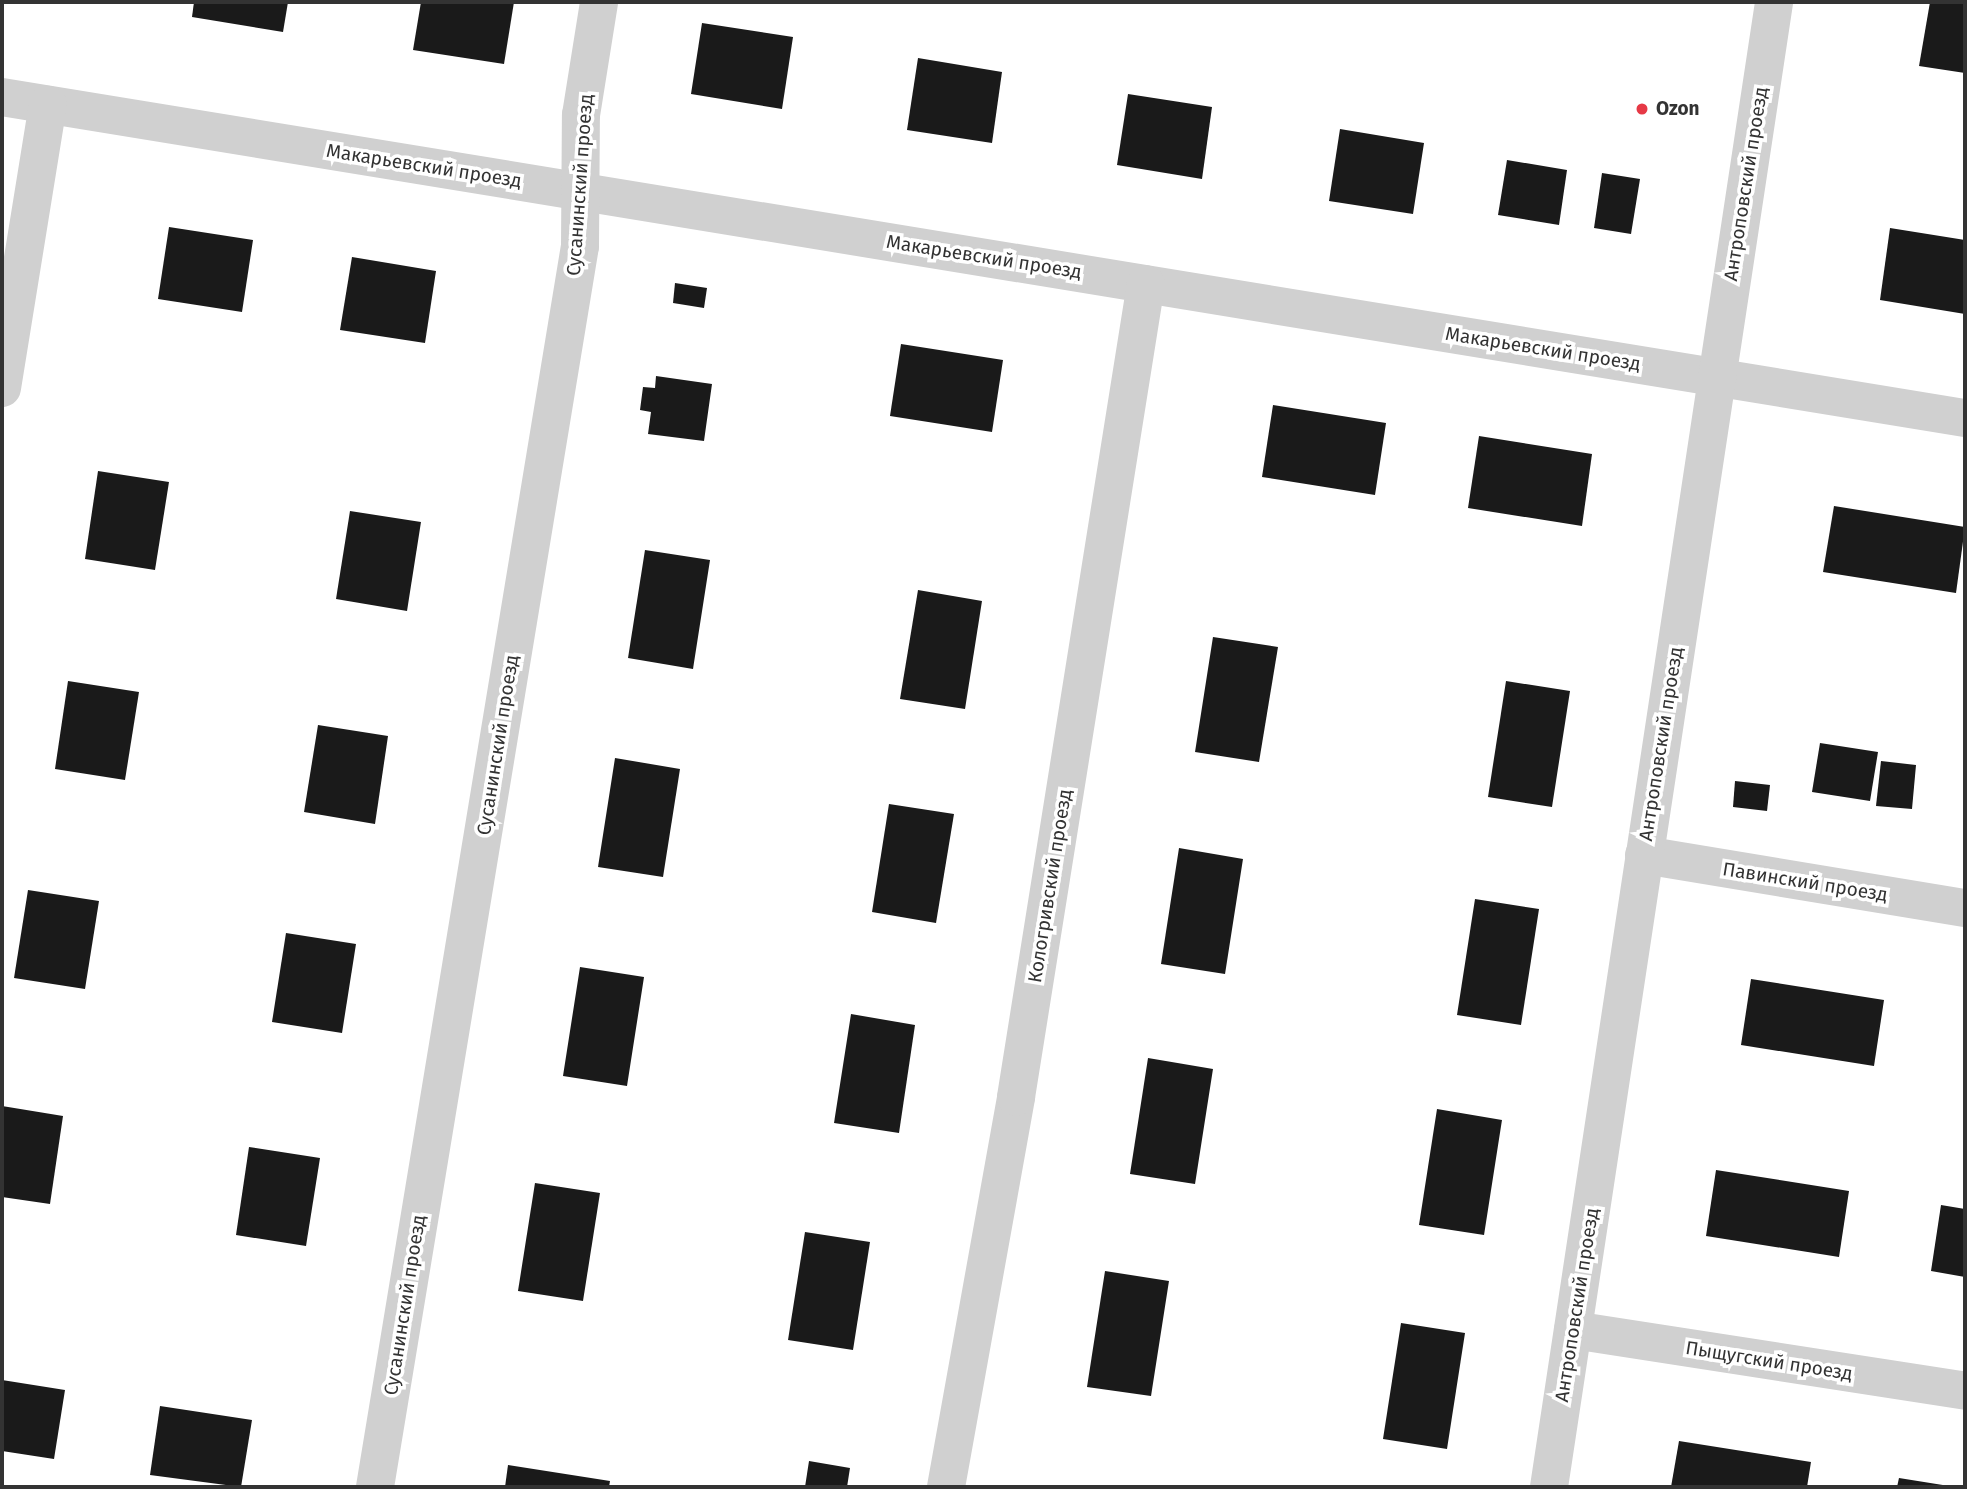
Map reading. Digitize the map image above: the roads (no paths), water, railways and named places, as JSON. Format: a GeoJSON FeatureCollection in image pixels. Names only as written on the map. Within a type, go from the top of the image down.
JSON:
{"type":"FeatureCollection","features":[{"type":"Feature","properties":{"kind":"street","name":"Сусанинский проезд"},"geometry":{"type":"LineString","coordinates":[[375,1487],[580,246],[578,191],[581,115],[599,2]]}},
{"type":"Feature","properties":{"kind":"street","name":"Антроповский проезд"},"geometry":{"type":"LineString","coordinates":[[1549,1487],[1774,2]]}},
{"type":"Feature","properties":{"kind":"street","name":"Макарьевский проезд"},"geometry":{"type":"LineString","coordinates":[[2,97],[1965,418]]}},
{"type":"Feature","properties":{"kind":"street"},"geometry":{"type":"LineString","coordinates":[[2,388],[48,105]]}},
{"type":"Feature","properties":{"kind":"street","name":"Кологривский проезд"},"geometry":{"type":"LineString","coordinates":[[946,1487],[1016,1097],[1146,284]]}},
{"type":"Feature","properties":{"kind":"street","name":"Павинский проезд"},"geometry":{"type":"LineString","coordinates":[[1644,855],[1965,908]]}},
{"type":"Feature","properties":{"kind":"street","name":"Пыщугский проезд"},"geometry":{"type":"LineString","coordinates":[[1573,1330],[1965,1391]]}},
{"type":"Feature","properties":{"kind":"place","name":"Ozon"},"geometry":{"type":"Point","coordinates":[1642,109]}}]}
